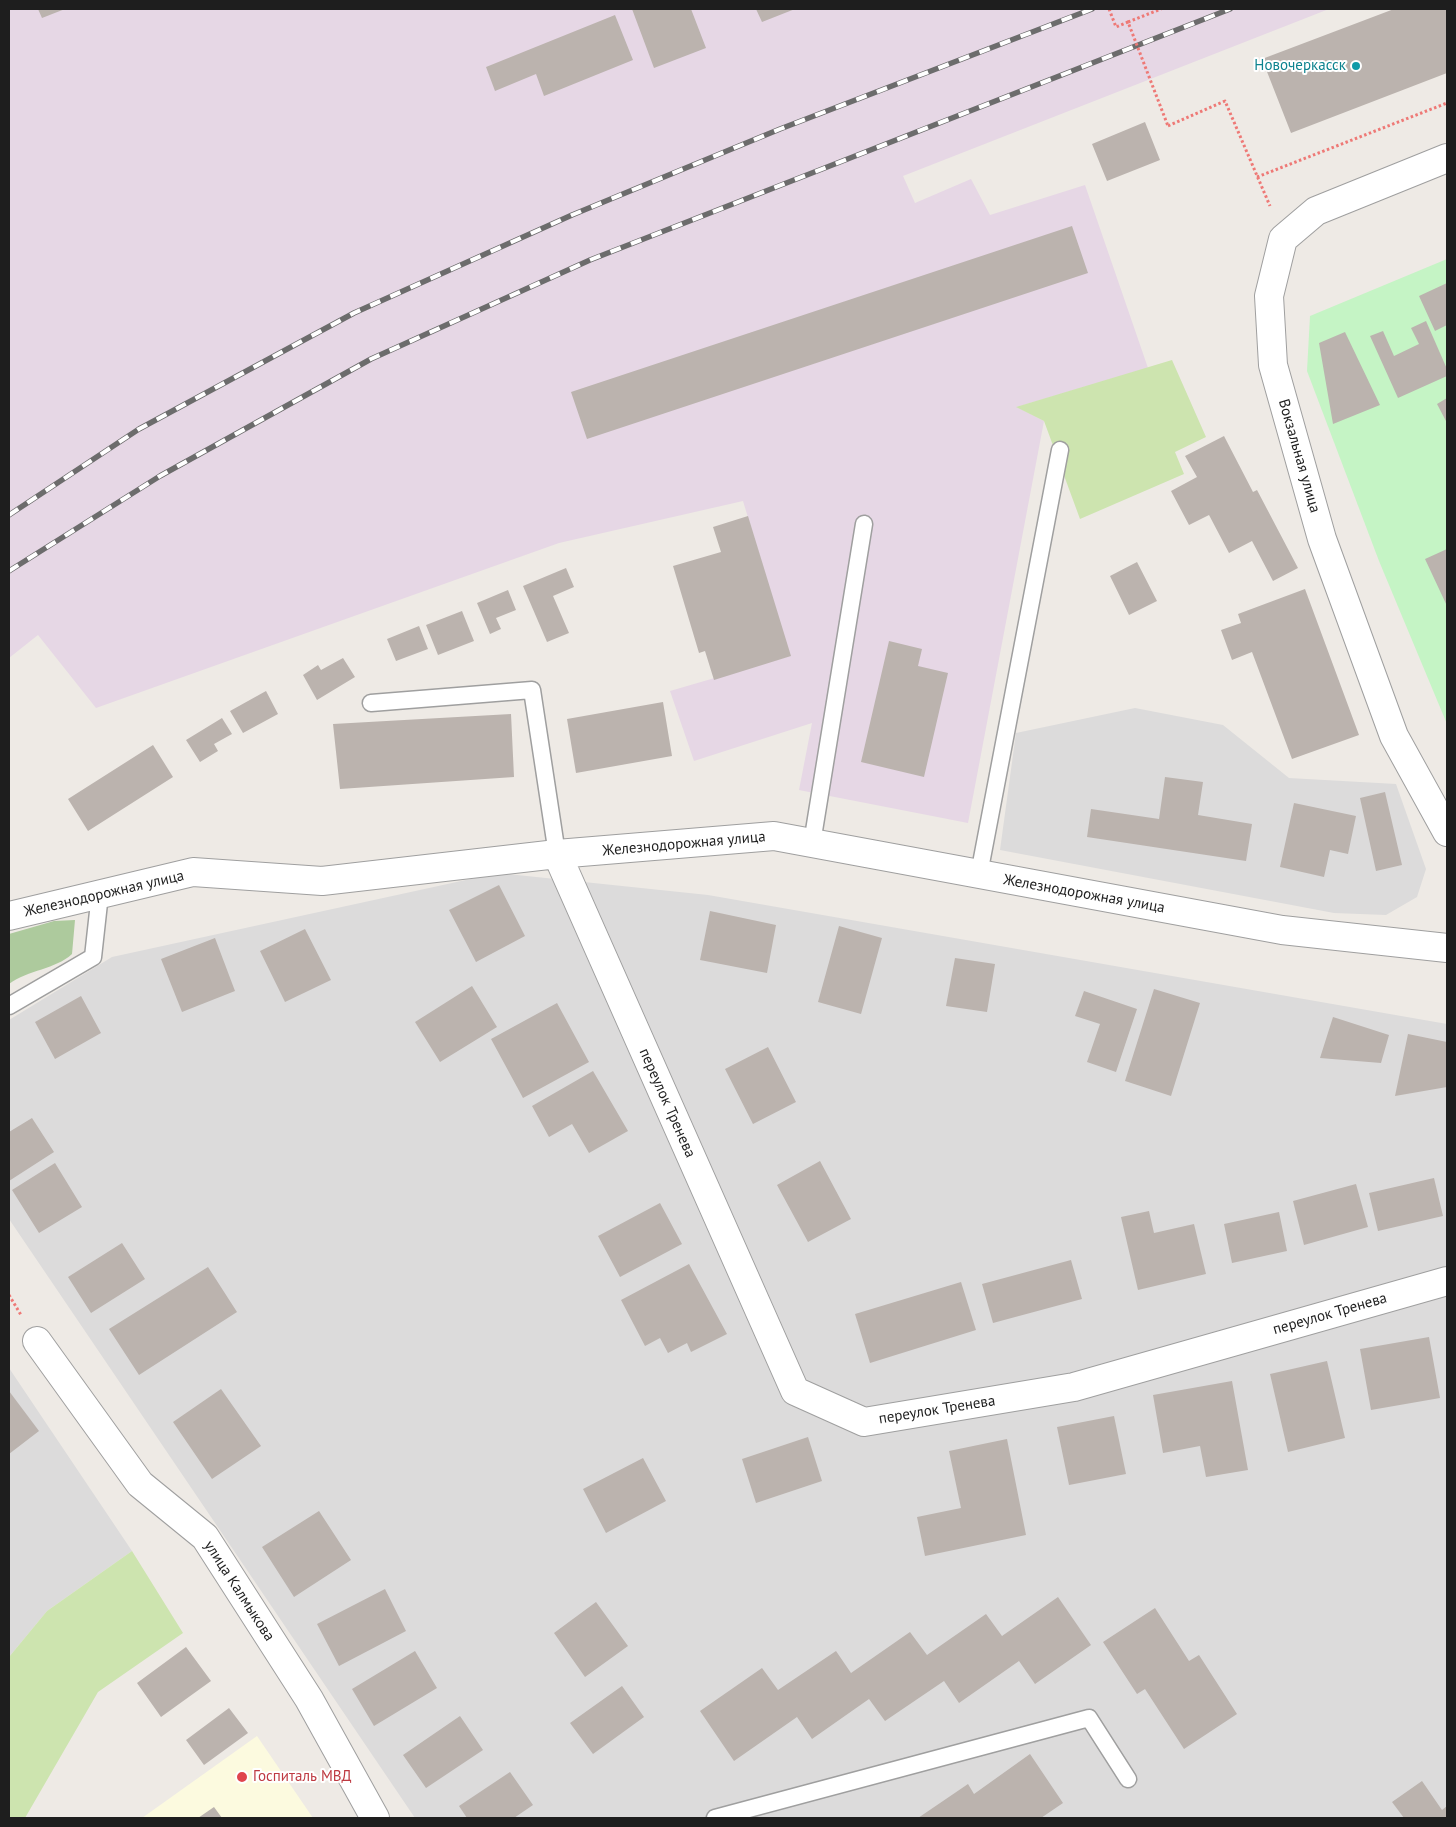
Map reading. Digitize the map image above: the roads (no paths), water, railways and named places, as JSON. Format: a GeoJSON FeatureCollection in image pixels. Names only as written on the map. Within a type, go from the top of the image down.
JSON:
{"type":"FeatureCollection","features":[{"type":"Feature","properties":{"kind":"street","name":"Вокзальная улица"},"geometry":{"type":"LineString","coordinates":[[1447,158],[1316,211],[1285,238],[1269,296],[1273,365],[1322,539],[1394,736],[1447,832]]}},
{"type":"Feature","properties":{"kind":"street","name":"Железнодорожная улица"},"geometry":{"type":"LineString","coordinates":[[9,916],[193,872],[322,881],[557,854],[774,836],[1282,930],[1447,948]]}},
{"type":"Feature","properties":{"kind":"street","name":"переулок Тренева"},"geometry":{"type":"LineString","coordinates":[[557,854],[795,1392],[864,1422],[1074,1387],[1447,1280]]}},
{"type":"Feature","properties":{"kind":"street","name":"улица Калмыкова"},"geometry":{"type":"LineString","coordinates":[[37,1340],[140,1484],[205,1537],[310,1699],[375,1818]]}},
{"type":"Feature","properties":{"kind":"lane"},"geometry":{"type":"LineString","coordinates":[[979,874],[1060,450]]}},
{"type":"Feature","properties":{"kind":"lane"},"geometry":{"type":"LineString","coordinates":[[812,843],[864,524]]}},
{"type":"Feature","properties":{"kind":"lane"},"geometry":{"type":"LineString","coordinates":[[371,703],[532,690],[557,854]]}},
{"type":"Feature","properties":{"kind":"lane"},"geometry":{"type":"LineString","coordinates":[[9,1006],[93,957],[100,894]]}},
{"type":"Feature","properties":{"kind":"lane"},"geometry":{"type":"LineString","coordinates":[[715,1818],[1089,1718],[1128,1779]]}},
{"type":"Feature","properties":{"kind":"railway"},"geometry":{"type":"LineString","coordinates":[[9,515],[139,429],[354,313],[572,215],[780,129],[1092,9]]}},
{"type":"Feature","properties":{"kind":"railway"},"geometry":{"type":"LineString","coordinates":[[9,571],[160,476],[371,359],[590,260],[1230,9]]}},
{"type":"Feature","properties":{"kind":"place","name":"Новочеркасск"},"geometry":{"type":"Point","coordinates":[1356,66]}},
{"type":"Feature","properties":{"kind":"place","name":"Госпиталь МВД"},"geometry":{"type":"Point","coordinates":[242,1777]}}]}
